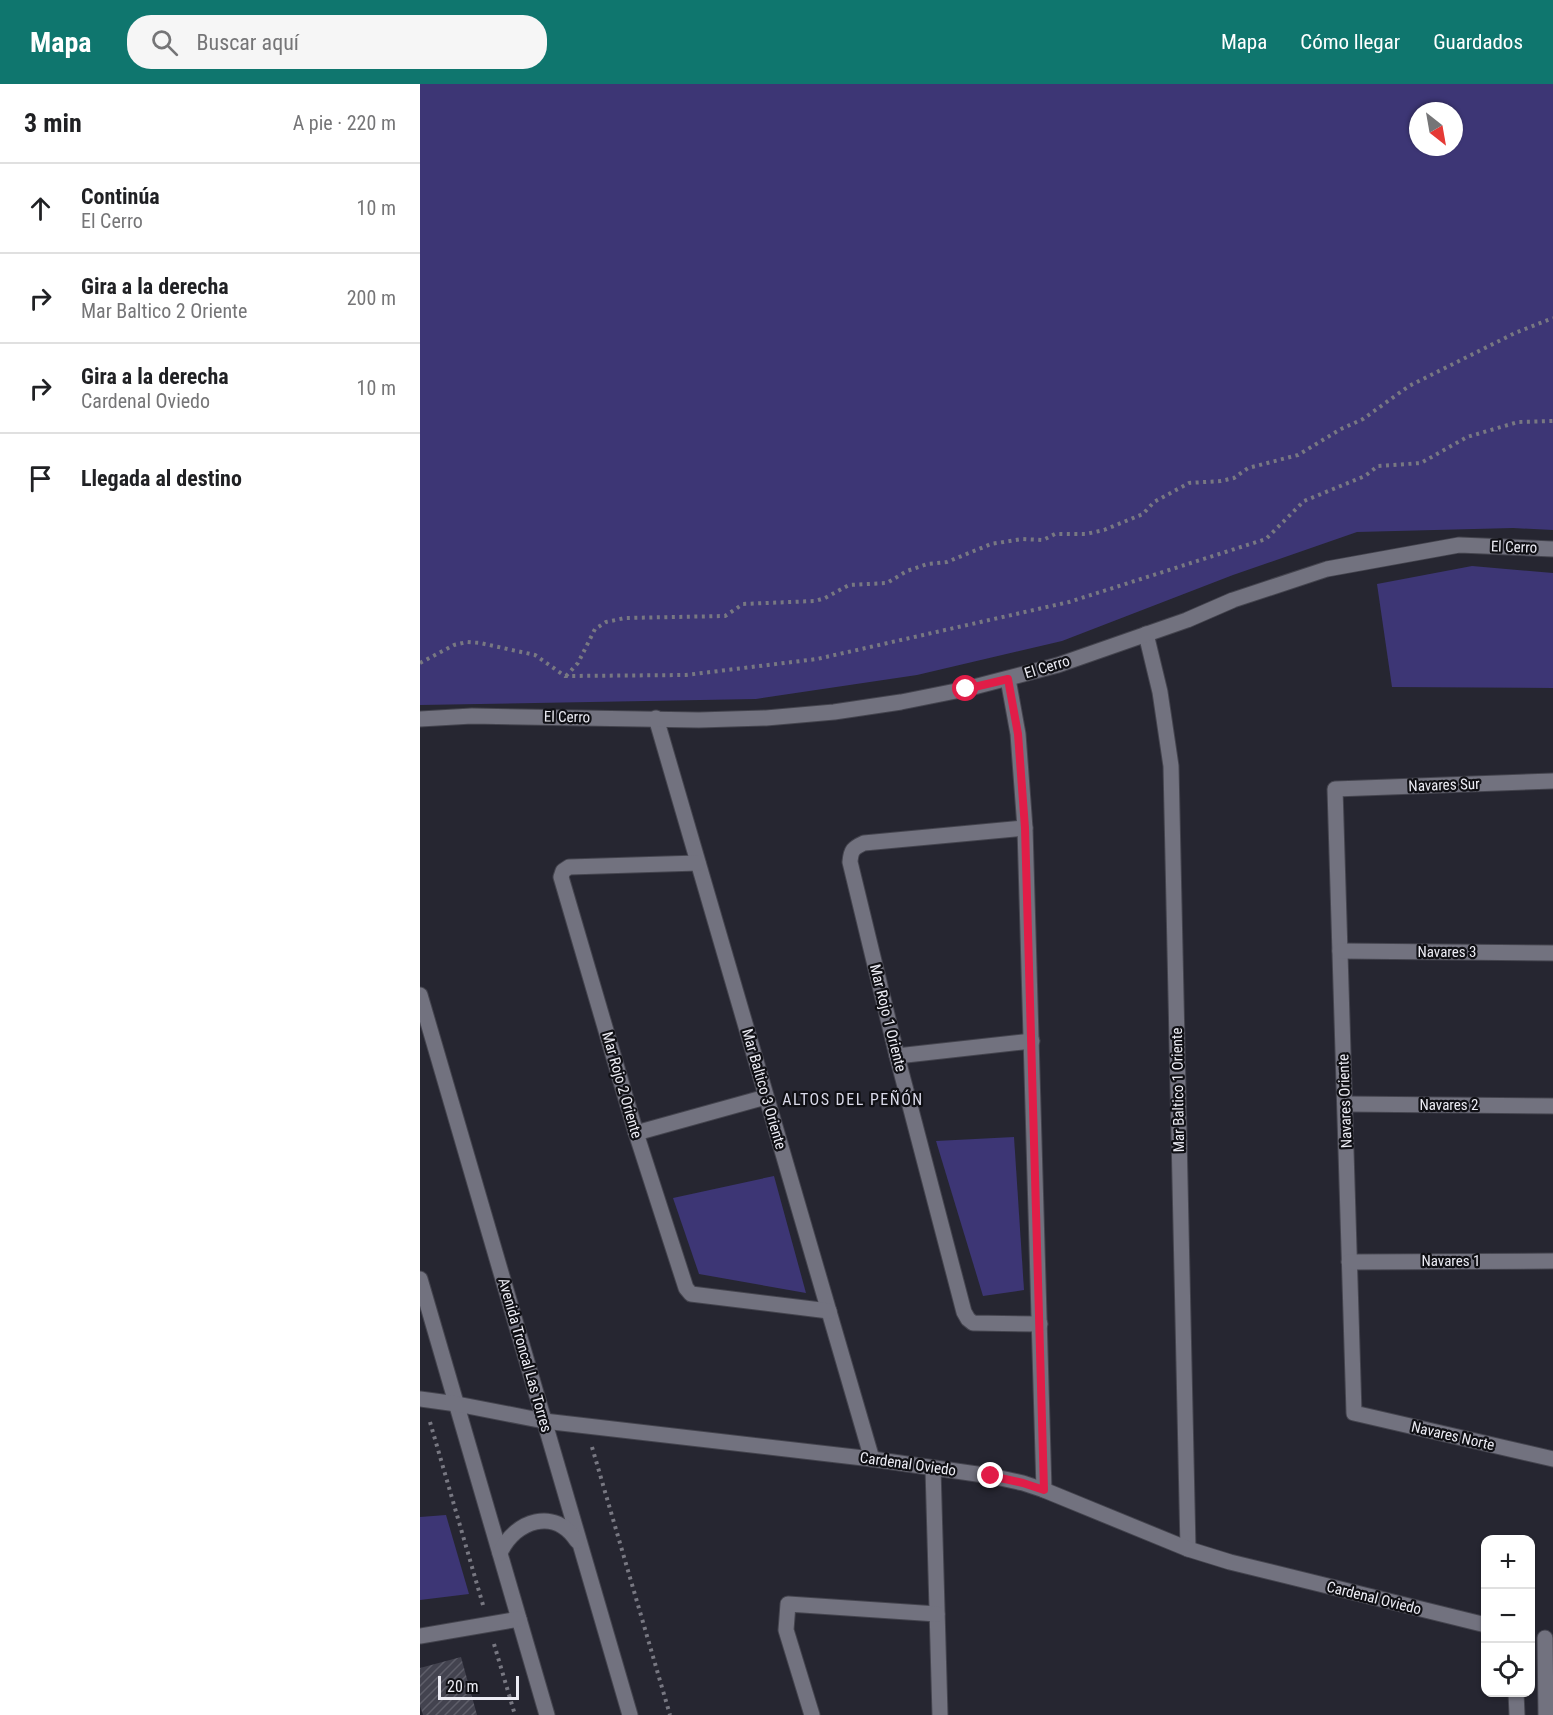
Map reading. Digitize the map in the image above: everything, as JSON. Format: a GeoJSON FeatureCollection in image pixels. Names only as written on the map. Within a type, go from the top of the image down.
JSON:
{"type":"FeatureCollection","features":[{"type":"Feature","properties":{"kind":"street","name":"El Cerro"},"geometry":{"type":"LineString","coordinates":[[420,719],[472,716],[699,720],[834,712],[912,700],[1008,679],[1058,665],[1233,600],[1327,569],[1459,544],[1553,549]]}},
{"type":"Feature","properties":{"kind":"street","name":"Mar Baltico 1 Oriente"},"geometry":{"type":"LineString","coordinates":[[1146,634],[1160,692],[1171,766],[1188,1549]]}},
{"type":"Feature","properties":{"kind":"street"},"geometry":{"type":"LineString","coordinates":[[1008,679],[1017,723],[1025,828],[1044,1490]]}},
{"type":"Feature","properties":{"kind":"street","name":"Mar Baltico 3 Oriente"},"geometry":{"type":"LineString","coordinates":[[656,718],[872,1459]]}},
{"type":"Feature","properties":{"kind":"street","name":"Navares Sur"},"geometry":{"type":"LineString","coordinates":[[1335,789],[1553,781]]}},
{"type":"Feature","properties":{"kind":"street","name":"Navares Oriente"},"geometry":{"type":"LineString","coordinates":[[1335,789],[1354,1413]]}},
{"type":"Feature","properties":{"kind":"street","name":"Mar Rojo 1 Oriente"},"geometry":{"type":"LineString","coordinates":[[1025,828],[864,843],[850,851],[850,862],[897,1056],[964,1312],[973,1323],[1040,1324]]}},
{"type":"Feature","properties":{"kind":"street","name":"Mar Rojo 2 Oriente"},"geometry":{"type":"LineString","coordinates":[[698,863],[569,867],[563,871],[561,877],[636,1133],[686,1288],[692,1293],[829,1311]]}},
{"type":"Feature","properties":{"kind":"street","name":"Navares 3"},"geometry":{"type":"LineString","coordinates":[[1340,951],[1553,953]]}},
{"type":"Feature","properties":{"kind":"street","name":"Avenida Troncal Las Torres"},"geometry":{"type":"LineString","coordinates":[[420,995],[630,1715]]}},
{"type":"Feature","properties":{"kind":"street"},"geometry":{"type":"LineString","coordinates":[[897,1056],[1032,1041]]}},
{"type":"Feature","properties":{"kind":"street"},"geometry":{"type":"LineString","coordinates":[[636,1133],[766,1096]]}},
{"type":"Feature","properties":{"kind":"street","name":"Navares 2"},"geometry":{"type":"LineString","coordinates":[[1345,1104],[1553,1106]]}},
{"type":"Feature","properties":{"kind":"street","name":"Navares 1"},"geometry":{"type":"LineString","coordinates":[[1349,1262],[1553,1261]]}},
{"type":"Feature","properties":{"kind":"street"},"geometry":{"type":"LineString","coordinates":[[420,1279],[547,1715]]}},
{"type":"Feature","properties":{"kind":"street","name":"Cardenal Oviedo"},"geometry":{"type":"LineString","coordinates":[[422,1400],[457,1404],[544,1421],[872,1459],[991,1476],[1044,1490],[1188,1549],[1262,1571],[1481,1624]]}},
{"type":"Feature","properties":{"kind":"street","name":"Navares Norte"},"geometry":{"type":"LineString","coordinates":[[1354,1413],[1553,1459]]}},
{"type":"Feature","properties":{"kind":"street"},"geometry":{"type":"LineString","coordinates":[[933,1468],[940,1715]]}},
{"type":"Feature","properties":{"kind":"street"},"geometry":{"type":"LineString","coordinates":[[500,1553],[512,1533],[534,1522],[557,1524],[574,1537],[580,1546]]}},
{"type":"Feature","properties":{"kind":"street"},"geometry":{"type":"LineString","coordinates":[[812,1715],[786,1630],[788,1604],[937,1614]]}},
{"type":"Feature","properties":{"kind":"street"},"geometry":{"type":"LineString","coordinates":[[420,1636],[519,1619]]}},
{"type":"Feature","properties":{"kind":"street"},"geometry":{"type":"LineString","coordinates":[[1543,1638],[1546,1715]]}},
{"type":"Feature","properties":{"kind":"street"},"geometry":{"type":"LineString","coordinates":[[1516,1697],[1517,1715]]}},
{"type":"Feature","properties":{"kind":"path"},"geometry":{"type":"LineString","coordinates":[[565,676],[578,663],[595,629],[606,622],[625,618],[725,616],[743,604],[815,601],[849,585],[887,583],[908,571],[927,564],[947,562],[991,544],[1022,539],[1043,540],[1055,534],[1086,534],[1104,530],[1143,514],[1154,502],[1189,483],[1227,480],[1248,468],[1298,455],[1341,429],[1363,419],[1417,382],[1515,333],[1553,318]]}},
{"type":"Feature","properties":{"kind":"path"},"geometry":{"type":"LineString","coordinates":[[420,663],[454,645],[467,642],[535,655],[565,676],[686,675],[816,659],[1069,602],[1266,539],[1304,501],[1365,477],[1378,466],[1421,463],[1467,437],[1518,422],[1553,421]]}},
{"type":"Feature","properties":{"kind":"path"},"geometry":{"type":"LineString","coordinates":[[422,1400],[515,1715]]}},
{"type":"Feature","properties":{"kind":"path"},"geometry":{"type":"LineString","coordinates":[[586,1426],[670,1715]]}},
{"type":"Feature","properties":{"kind":"shaded area"},"geometry":{"type":"Polygon","coordinates":[[[420,84],[1553,84],[1553,530],[1513,528],[1357,532],[1233,575],[1062,641],[917,675],[756,699],[420,705],[420,84]]]}},
{"type":"Feature","properties":{"kind":"shaded area"},"geometry":{"type":"Polygon","coordinates":[[[1472,566],[1553,573],[1553,688],[1392,687],[1377,584],[1472,566]]]}},
{"type":"Feature","properties":{"kind":"shaded area"},"geometry":{"type":"Polygon","coordinates":[[[1014,1137],[1024,1290],[983,1296],[936,1141],[1014,1137]]]}},
{"type":"Feature","properties":{"kind":"shaded area"},"geometry":{"type":"Polygon","coordinates":[[[774,1176],[806,1293],[699,1274],[673,1198],[774,1176]]]}},
{"type":"Feature","properties":{"kind":"shaded area"},"geometry":{"type":"Polygon","coordinates":[[[446,1515],[469,1594],[420,1600],[420,1517],[446,1515]]]}},
{"type":"Feature","properties":{"kind":"building"},"geometry":{"type":"Polygon","coordinates":[[[461,1657],[477,1715],[423,1715],[420,1706],[420,1668],[461,1657]]]}},
{"type":"Feature","properties":{"kind":"district","name":"ALTOS DEL PEÑÓN"},"geometry":{"type":"Point","coordinates":[853,1099]}},
{"type":"Feature","properties":{"kind":"route"},"geometry":{"type":"LineString","coordinates":[[966,689],[1008,679],[1016,712],[1025,828],[1044,1490],[991,1476]]}}]}
